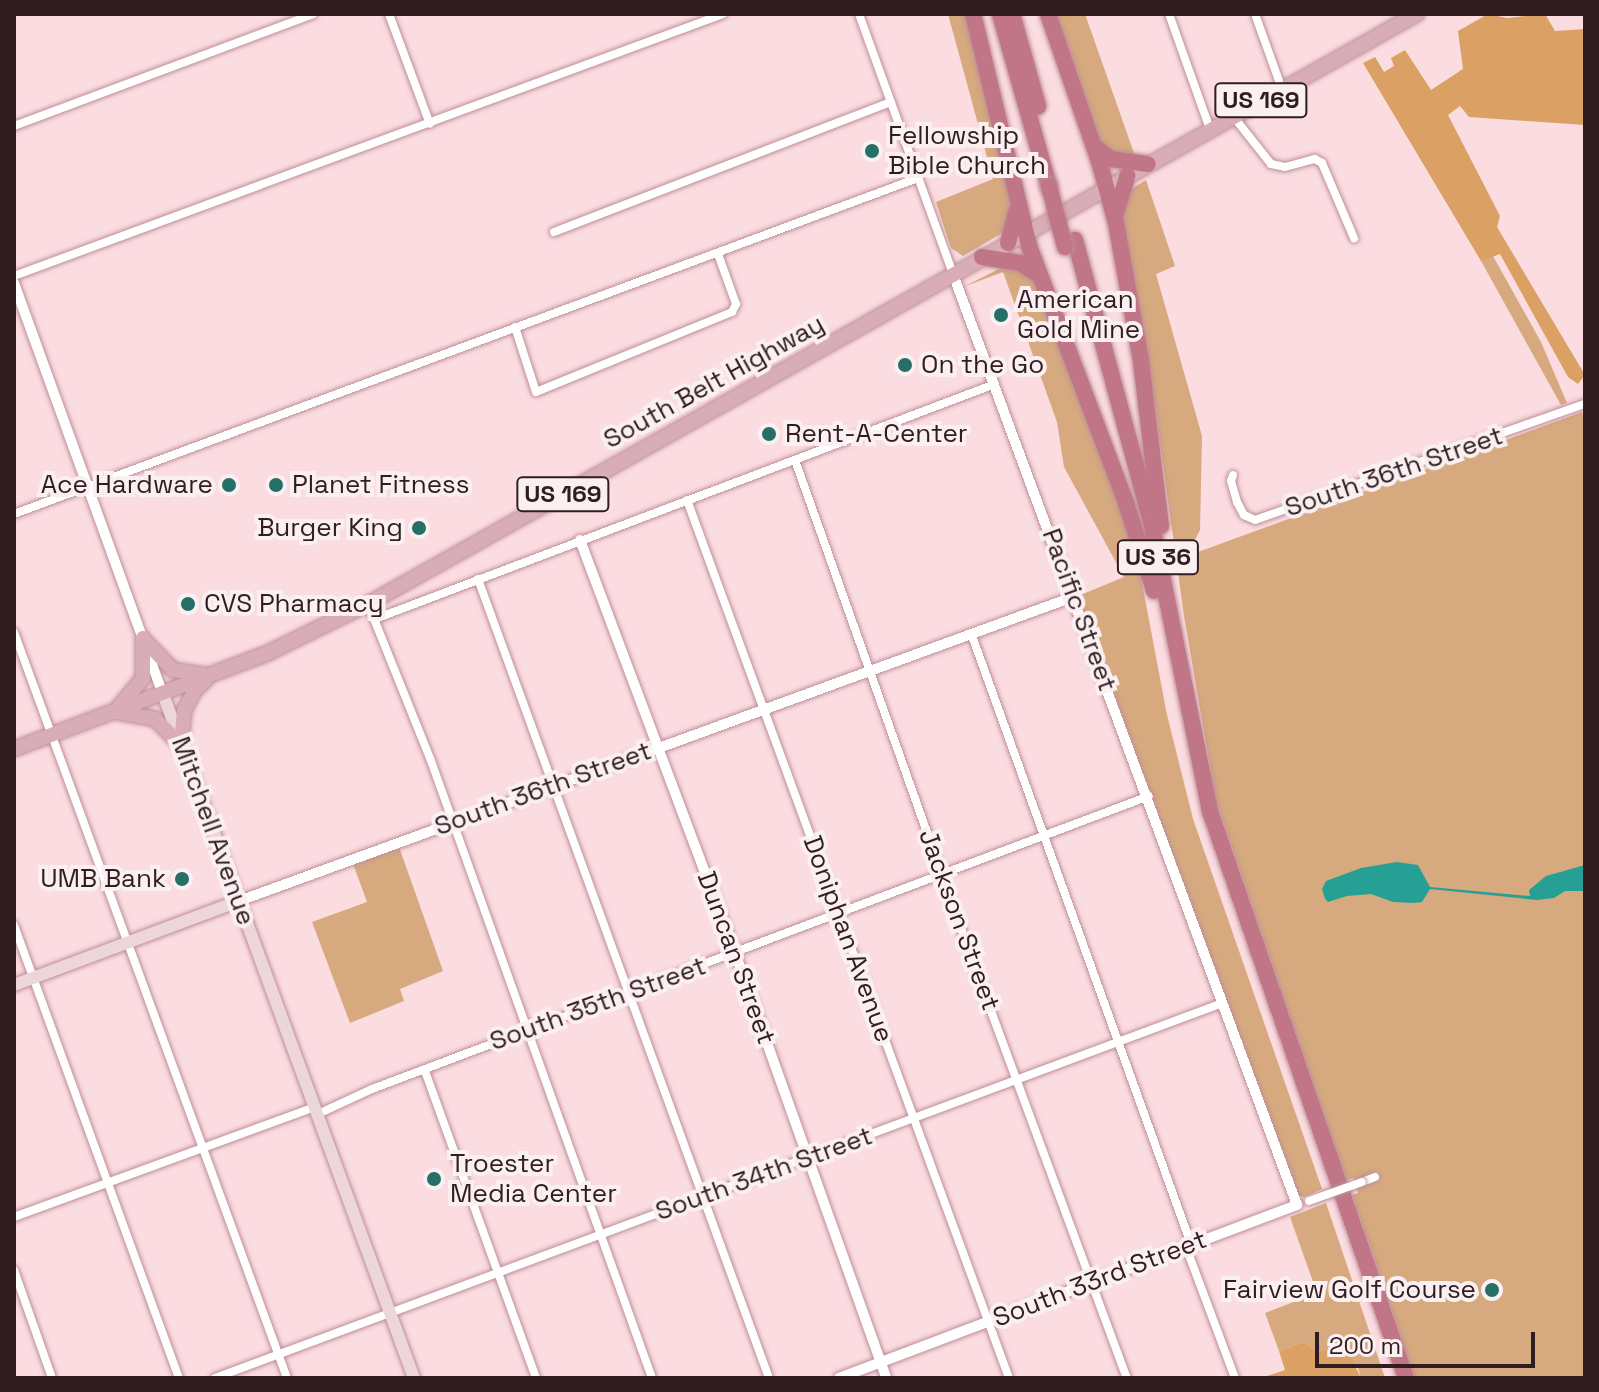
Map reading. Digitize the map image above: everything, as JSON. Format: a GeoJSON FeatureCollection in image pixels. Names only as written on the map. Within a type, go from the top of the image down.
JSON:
{"type":"FeatureCollection","features":[{"type":"Feature","properties":{"kind":"highway"},"geometry":{"type":"LineString","coordinates":[[973,14],[1025,233],[1126,503],[1154,591]]}},
{"type":"Feature","properties":{"kind":"highway","name":"US 36"},"geometry":{"type":"LineString","coordinates":[[1000,14],[1054,184]]}},
{"type":"Feature","properties":{"kind":"highway","name":"US 36"},"geometry":{"type":"LineString","coordinates":[[1012,14],[1128,473],[1184,752],[1206,836],[1395,1378]]}},
{"type":"Feature","properties":{"kind":"highway"},"geometry":{"type":"LineString","coordinates":[[1048,14],[1095,147],[1116,223],[1141,361],[1171,588],[1172,627]]}},
{"type":"Feature","properties":{"kind":"highway"},"geometry":{"type":"LineString","coordinates":[[1095,147],[1111,159],[1148,164]]}},
{"type":"Feature","properties":{"kind":"highway"},"geometry":{"type":"LineString","coordinates":[[1116,223],[1116,207],[1127,176]]}},
{"type":"Feature","properties":{"kind":"highway"},"geometry":{"type":"LineString","coordinates":[[1008,243],[1018,205]]}},
{"type":"Feature","properties":{"kind":"highway","name":"US 36"},"geometry":{"type":"LineString","coordinates":[[1070,244],[1139,470],[1194,745],[1217,833],[1406,1378]]}},
{"type":"Feature","properties":{"kind":"highway"},"geometry":{"type":"LineString","coordinates":[[982,257],[1020,263],[1039,275]]}},
{"type":"Feature","properties":{"kind":"main road","name":"South Belt Highway"},"geometry":{"type":"LineString","coordinates":[[14,749],[268,653],[368,604],[1417,14]]}},
{"type":"Feature","properties":{"kind":"main road"},"geometry":{"type":"LineString","coordinates":[[143,638],[173,670],[213,675]]}},
{"type":"Feature","properties":{"kind":"main road"},"geometry":{"type":"LineString","coordinates":[[113,712],[132,695],[143,678],[143,638]]}},
{"type":"Feature","properties":{"kind":"main road"},"geometry":{"type":"LineString","coordinates":[[181,745],[188,700],[213,675]]}},
{"type":"Feature","properties":{"kind":"main road","name":"Mitchell Avenue"},"geometry":{"type":"LineString","coordinates":[[163,694],[414,1378]]}},
{"type":"Feature","properties":{"kind":"main road"},"geometry":{"type":"LineString","coordinates":[[113,712],[155,719],[181,745]]}},
{"type":"Feature","properties":{"kind":"main road","name":"South 36th Street"},"geometry":{"type":"LineString","coordinates":[[14,985],[239,901]]}},
{"type":"Feature","properties":{"kind":"street"},"geometry":{"type":"LineString","coordinates":[[14,126],[313,14]]}},
{"type":"Feature","properties":{"kind":"street"},"geometry":{"type":"LineString","coordinates":[[389,14],[430,124]]}},
{"type":"Feature","properties":{"kind":"street"},"geometry":{"type":"LineString","coordinates":[[14,276],[723,14]]}},
{"type":"Feature","properties":{"kind":"street","name":"Pacific Street"},"geometry":{"type":"LineString","coordinates":[[859,14],[1297,1205]]}},
{"type":"Feature","properties":{"kind":"street"},"geometry":{"type":"LineString","coordinates":[[1169,14],[1210,129]]}},
{"type":"Feature","properties":{"kind":"street"},"geometry":{"type":"LineString","coordinates":[[1255,14],[1282,89]]}},
{"type":"Feature","properties":{"kind":"street"},"geometry":{"type":"LineString","coordinates":[[554,232],[891,102]]}},
{"type":"Feature","properties":{"kind":"street"},"geometry":{"type":"LineString","coordinates":[[1233,116],[1271,164],[1285,167],[1315,159],[1322,163],[1354,238]]}},
{"type":"Feature","properties":{"kind":"street"},"geometry":{"type":"LineString","coordinates":[[14,514],[918,178]]}},
{"type":"Feature","properties":{"kind":"street"},"geometry":{"type":"LineString","coordinates":[[515,327],[536,392],[732,312],[736,308],[718,254]]}},
{"type":"Feature","properties":{"kind":"street","name":"Mitchell Avenue"},"geometry":{"type":"LineString","coordinates":[[14,283],[163,694]]}},
{"type":"Feature","properties":{"kind":"street"},"geometry":{"type":"LineString","coordinates":[[375,619],[995,384]]}},
{"type":"Feature","properties":{"kind":"street","name":"South 36th Street"},"geometry":{"type":"LineString","coordinates":[[1233,475],[1231,481],[1237,502],[1244,515],[1255,520],[1585,404]]}},
{"type":"Feature","properties":{"kind":"street","name":"Jackson Street"},"geometry":{"type":"LineString","coordinates":[[795,460],[1016,1080],[1127,1378]]}},
{"type":"Feature","properties":{"kind":"street","name":"Doniphan Avenue"},"geometry":{"type":"LineString","coordinates":[[687,500],[1009,1378]]}},
{"type":"Feature","properties":{"kind":"street","name":"Duncan Street"},"geometry":{"type":"LineString","coordinates":[[580,540],[735,953],[886,1378]]}},
{"type":"Feature","properties":{"kind":"street"},"geometry":{"type":"LineString","coordinates":[[478,579],[769,1378]]}},
{"type":"Feature","properties":{"kind":"street","name":"South 36th Street"},"geometry":{"type":"LineString","coordinates":[[239,901],[452,820],[555,786],[1073,597]]}},
{"type":"Feature","properties":{"kind":"street"},"geometry":{"type":"LineString","coordinates":[[368,604],[452,820],[652,1378]]}},
{"type":"Feature","properties":{"kind":"street"},"geometry":{"type":"LineString","coordinates":[[14,632],[287,1378]]}},
{"type":"Feature","properties":{"kind":"street"},"geometry":{"type":"LineString","coordinates":[[971,633],[1235,1378]]}},
{"type":"Feature","properties":{"kind":"street","name":"South 35th Street"},"geometry":{"type":"LineString","coordinates":[[14,1217],[425,1071],[1149,796]]}},
{"type":"Feature","properties":{"kind":"street"},"geometry":{"type":"LineString","coordinates":[[14,925],[179,1378]]}},
{"type":"Feature","properties":{"kind":"street","name":"South 34th Street"},"geometry":{"type":"LineString","coordinates":[[215,1378],[1223,1003]]}},
{"type":"Feature","properties":{"kind":"street"},"geometry":{"type":"LineString","coordinates":[[425,1071],[536,1378]]}},
{"type":"Feature","properties":{"kind":"street","name":"South 33rd Street"},"geometry":{"type":"LineString","coordinates":[[839,1378],[1375,1177]]}},
{"type":"Feature","properties":{"kind":"street"},"geometry":{"type":"LineString","coordinates":[[14,1270],[52,1378]]}},
{"type":"Feature","properties":{"kind":"shaded area"},"geometry":{"type":"Polygon","coordinates":[[[948,14],[967,14],[1013,208],[1009,229],[963,256],[951,248],[936,202],[993,179],[948,14]]]}},
{"type":"Feature","properties":{"kind":"shaded area"},"geometry":{"type":"Polygon","coordinates":[[[1056,14],[1085,14],[1135,156],[1117,156],[1102,144],[1056,14]]]}},
{"type":"Feature","properties":{"kind":"shaded area"},"geometry":{"type":"Polygon","coordinates":[[[1488,14],[1507,18],[1545,14],[1555,31],[1585,29],[1585,125],[1469,117],[1460,106],[1448,115],[1500,216],[1497,227],[1585,375],[1578,384],[1568,377],[1500,254],[1481,261],[1363,63],[1375,57],[1384,72],[1394,66],[1391,58],[1405,50],[1431,90],[1463,69],[1458,31],[1488,14]]]}},
{"type":"Feature","properties":{"kind":"shaded area","name":"Fairview Golf Course"},"geometry":{"type":"Polygon","coordinates":[[[1146,180],[1175,266],[1156,274],[1202,436],[1200,530],[1187,556],[1582,412],[1585,421],[1585,1378],[1415,1378],[1352,1195],[1358,1193],[1354,1178],[1346,1180],[1216,801],[1184,616],[1149,363],[1120,220],[1128,191],[1146,180]]]}},
{"type":"Feature","properties":{"kind":"shaded area"},"geometry":{"type":"Polygon","coordinates":[[[1493,256],[1541,342],[1567,403],[1561,405],[1481,261],[1493,256]]]}},
{"type":"Feature","properties":{"kind":"shaded area"},"geometry":{"type":"Polygon","coordinates":[[[1007,265],[1035,278],[1124,513],[1141,578],[1167,715],[1193,819],[1322,1189],[1304,1197],[1297,1195],[1078,596],[1124,577],[1064,467],[1057,422],[1003,272],[963,287],[1007,265]]]}},
{"type":"Feature","properties":{"kind":"shaded area"},"geometry":{"type":"Polygon","coordinates":[[[398,844],[443,971],[400,989],[404,1001],[350,1023],[312,922],[367,902],[352,861],[398,844]]]}},
{"type":"Feature","properties":{"kind":"shaded area"},"geometry":{"type":"Polygon","coordinates":[[[1326,1203],[1385,1378],[1361,1378],[1358,1368],[1318,1353],[1304,1342],[1279,1351],[1265,1313],[1317,1293],[1290,1217],[1326,1203]]]}},
{"type":"Feature","properties":{"kind":"shaded area"},"geometry":{"type":"Polygon","coordinates":[[[1304,1342],[1318,1353],[1344,1343],[1361,1378],[1261,1378],[1285,1370],[1279,1351],[1304,1342]]]}},
{"type":"Feature","properties":{"kind":"water"},"geometry":{"type":"Polygon","coordinates":[[[1397,862],[1418,865],[1430,887],[1530,896],[1529,890],[1546,876],[1585,865],[1585,891],[1565,891],[1554,898],[1537,900],[1430,889],[1422,902],[1414,903],[1393,902],[1371,894],[1347,896],[1328,902],[1325,899],[1322,889],[1326,881],[1361,868],[1397,862]]]}},
{"type":"Feature","properties":{"kind":"place","name":"Fellowship Bible Church"},"geometry":{"type":"Point","coordinates":[872,151]}},
{"type":"Feature","properties":{"kind":"place","name":"American Gold Mine"},"geometry":{"type":"Point","coordinates":[1001,315]}},
{"type":"Feature","properties":{"kind":"place","name":"On the Go"},"geometry":{"type":"Point","coordinates":[905,365]}},
{"type":"Feature","properties":{"kind":"place","name":"Rent-A-Center"},"geometry":{"type":"Point","coordinates":[769,434]}},
{"type":"Feature","properties":{"kind":"place","name":"Ace Hardware"},"geometry":{"type":"Point","coordinates":[229,485]}},
{"type":"Feature","properties":{"kind":"place","name":"Planet Fitness"},"geometry":{"type":"Point","coordinates":[276,485]}},
{"type":"Feature","properties":{"kind":"place","name":"Burger King"},"geometry":{"type":"Point","coordinates":[419,528]}},
{"type":"Feature","properties":{"kind":"place","name":"CVS Pharmacy"},"geometry":{"type":"Point","coordinates":[188,604]}},
{"type":"Feature","properties":{"kind":"place","name":"UMB Bank"},"geometry":{"type":"Point","coordinates":[182,879]}},
{"type":"Feature","properties":{"kind":"place","name":"Troester Media Center"},"geometry":{"type":"Point","coordinates":[434,1179]}},
{"type":"Feature","properties":{"kind":"place","name":"Fairview Golf Course"},"geometry":{"type":"Point","coordinates":[1492,1290]}}]}
